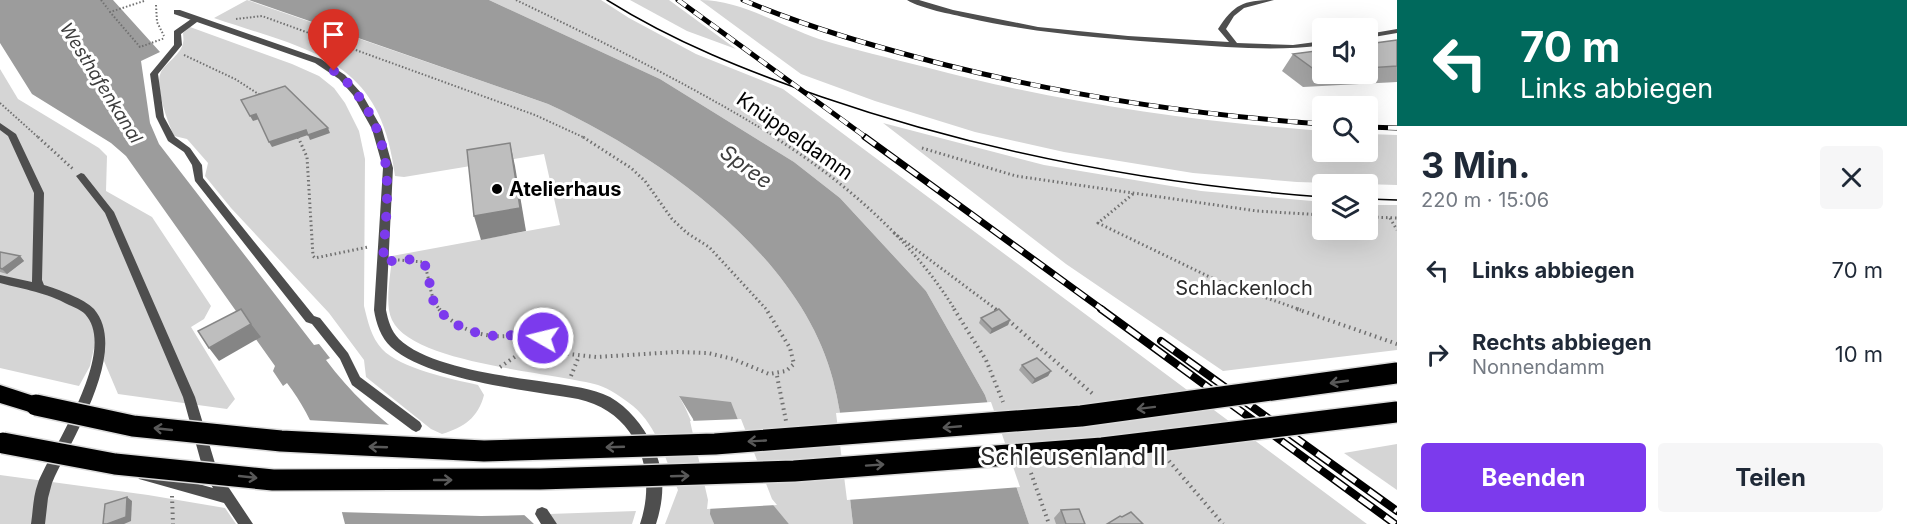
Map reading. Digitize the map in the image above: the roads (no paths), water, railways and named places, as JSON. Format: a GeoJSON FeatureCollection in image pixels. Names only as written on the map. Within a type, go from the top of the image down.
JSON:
{"type":"FeatureCollection","features":[{"type":"Feature","properties":{"kind":"highway"},"geometry":{"type":"LineString","coordinates":[[0,394],[36,405],[133,426],[281,441],[484,451],[715,444],[1070,417],[1397,373]]}},
{"type":"Feature","properties":{"kind":"highway"},"geometry":{"type":"LineString","coordinates":[[2,442],[115,464],[273,480],[551,479],[794,471],[1102,448],[1397,412]]}},
{"type":"Feature","properties":{"kind":"street"},"geometry":{"type":"LineString","coordinates":[[177,12],[318,61],[342,77],[357,94],[377,129],[386,158],[387,184],[381,316],[386,330],[395,343],[408,352],[443,367],[579,393],[611,405],[634,428],[651,454],[655,496],[648,524]]}},
{"type":"Feature","properties":{"kind":"lane"},"geometry":{"type":"LineString","coordinates":[[911,0],[948,13],[1051,30],[1235,45],[1293,47],[1312,44]]}},
{"type":"Feature","properties":{"kind":"lane"},"geometry":{"type":"LineString","coordinates":[[1235,45],[1222,29],[1231,13],[1237,7],[1270,0]]}},
{"type":"Feature","properties":{"kind":"lane"},"geometry":{"type":"LineString","coordinates":[[197,19],[177,33],[179,41],[154,74],[160,117],[171,139],[187,150],[197,165],[198,179],[310,319],[316,321],[344,356],[356,381],[416,426]]}},
{"type":"Feature","properties":{"kind":"lane"},"geometry":{"type":"LineString","coordinates":[[1378,34],[1397,31]]}},
{"type":"Feature","properties":{"kind":"lane"},"geometry":{"type":"LineString","coordinates":[[0,126],[12,135],[39,193],[37,280],[40,288]]}},
{"type":"Feature","properties":{"kind":"lane"},"geometry":{"type":"LineString","coordinates":[[81,176],[109,212],[189,397],[211,473],[246,524]]}},
{"type":"Feature","properties":{"kind":"lane"},"geometry":{"type":"LineString","coordinates":[[0,279],[40,288],[89,311],[98,328],[100,353],[94,384],[44,485],[38,524]]}},
{"type":"Feature","properties":{"kind":"lane"},"geometry":{"type":"LineString","coordinates":[[59,453],[228,498]]}},
{"type":"Feature","properties":{"kind":"water","name":"Westhafenkanal"},"geometry":{"type":"Polygon","coordinates":[[[0,0],[113,0],[160,52],[141,61],[150,123],[159,144],[314,345],[319,344],[330,358],[326,360],[346,384],[391,427],[441,463],[521,512],[534,524],[345,524],[323,450],[298,399],[287,383],[283,386],[273,371],[275,366],[126,156],[111,143],[32,94],[0,43],[0,0]]]}},
{"type":"Feature","properties":{"kind":"water","name":"Spree"},"geometry":{"type":"Polygon","coordinates":[[[249,0],[489,0],[660,79],[794,162],[840,198],[926,291],[985,395],[1029,524],[853,524],[837,397],[816,334],[791,291],[758,251],[720,214],[679,181],[635,151],[591,125],[548,104],[249,0]]]}},
{"type":"Feature","properties":{"kind":"water"},"geometry":{"type":"Polygon","coordinates":[[[679,396],[731,402],[769,500],[789,524],[714,524],[710,514],[711,500],[693,419],[679,396]]]}},
{"type":"Feature","properties":{"kind":"tram line"},"geometry":{"type":"LineString","coordinates":[[607,0],[658,29],[739,66],[883,117],[1007,150],[1069,163],[1195,184],[1312,196]]}},
{"type":"Feature","properties":{"kind":"tram line"},"geometry":{"type":"LineString","coordinates":[[1378,199],[1397,200]]}},
{"type":"Feature","properties":{"kind":"railway"},"geometry":{"type":"LineString","coordinates":[[678,0],[867,138]]}},
{"type":"Feature","properties":{"kind":"railway"},"geometry":{"type":"LineString","coordinates":[[743,0],[843,36],[920,58],[1039,86],[1180,110],[1312,123]]}},
{"type":"Feature","properties":{"kind":"railway"},"geometry":{"type":"LineString","coordinates":[[1378,127],[1397,128]]}},
{"type":"Feature","properties":{"kind":"railway"},"geometry":{"type":"LineString","coordinates":[[865,137],[1103,310]]}},
{"type":"Feature","properties":{"kind":"railway"},"geometry":{"type":"LineString","coordinates":[[1101,309],[1395,524]]}},
{"type":"Feature","properties":{"kind":"railway"},"geometry":{"type":"LineString","coordinates":[[1161,341],[1397,511]]}},
{"type":"Feature","properties":{"kind":"place","name":"Atelierhaus"},"geometry":{"type":"Point","coordinates":[497,189]}},
{"type":"Feature","properties":{"kind":"park label","name":"Schlackenloch"},"geometry":{"type":"Point","coordinates":[1244,288]}},
{"type":"Feature","properties":{"kind":"park label","name":"Schleusenland II"},"geometry":{"type":"Point","coordinates":[1073,457]}}]}
